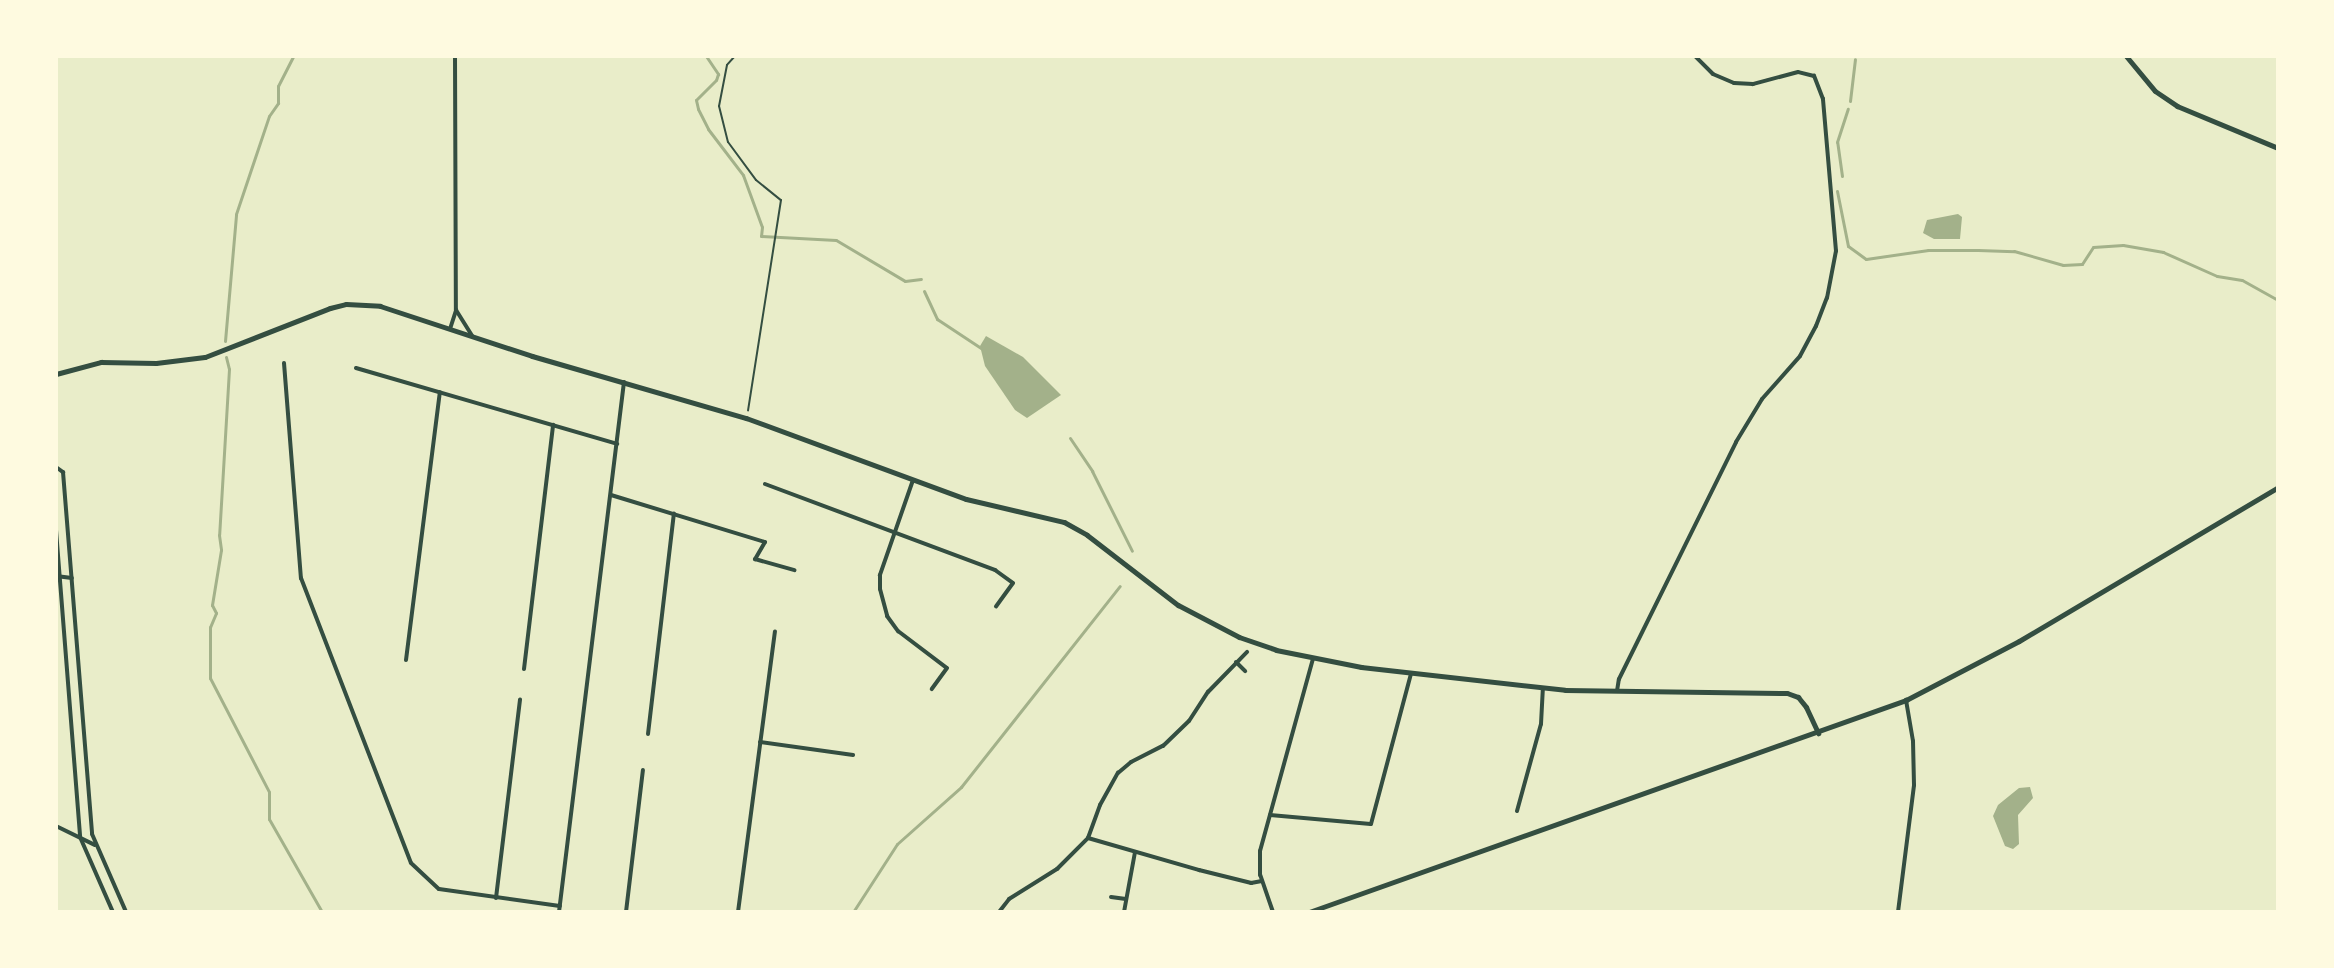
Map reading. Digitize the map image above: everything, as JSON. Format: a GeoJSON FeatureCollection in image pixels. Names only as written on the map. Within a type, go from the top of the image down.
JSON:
{"type":"FeatureCollection","features":[{"type":"Feature","properties":{"kind":"street"},"geometry":{"type":"LineString","coordinates":[[449,329],[456,310],[455,56]]}},
{"type":"Feature","properties":{"kind":"street"},"geometry":{"type":"LineString","coordinates":[[1617,693],[1619,679],[1736,442],[1762,399],[1800,356],[1816,326],[1827,298],[1836,251],[1823,99],[1814,76],[1798,72],[1753,84],[1734,83],[1713,74],[1695,56]]}},
{"type":"Feature","properties":{"kind":"street"},"geometry":{"type":"LineString","coordinates":[[2126,56],[2155,91],[2177,106],[2278,148]]}},
{"type":"Feature","properties":{"kind":"street"},"geometry":{"type":"LineString","coordinates":[[56,374],[101,362],[156,363],[205,357],[346,304],[400,310],[473,338],[746,418],[966,499],[1064,522],[1087,535],[1178,605],[1208,622],[1276,650],[1411,674],[1543,688],[1617,693],[1787,693],[1798,697],[1806,707],[1818,733]]}},
{"type":"Feature","properties":{"kind":"street"},"geometry":{"type":"LineString","coordinates":[[456,310],[473,338]]}},
{"type":"Feature","properties":{"kind":"street"},"geometry":{"type":"LineString","coordinates":[[284,363],[301,578],[411,863],[439,889],[560,909],[624,382]]}},
{"type":"Feature","properties":{"kind":"street"},"geometry":{"type":"LineString","coordinates":[[356,368],[617,444]]}},
{"type":"Feature","properties":{"kind":"street"},"geometry":{"type":"LineString","coordinates":[[406,660],[440,392]]}},
{"type":"Feature","properties":{"kind":"street"},"geometry":{"type":"LineString","coordinates":[[524,669],[553,425]]}},
{"type":"Feature","properties":{"kind":"street"},"geometry":{"type":"LineString","coordinates":[[56,467],[63,472],[95,845],[126,912]]}},
{"type":"Feature","properties":{"kind":"street"},"geometry":{"type":"LineString","coordinates":[[913,480],[880,575],[882,602],[898,631],[947,668],[932,689]]}},
{"type":"Feature","properties":{"kind":"street"},"geometry":{"type":"LineString","coordinates":[[765,484],[978,562],[1013,583],[996,606]]}},
{"type":"Feature","properties":{"kind":"street"},"geometry":{"type":"LineString","coordinates":[[1309,912],[1906,700],[2019,641],[2278,487]]}},
{"type":"Feature","properties":{"kind":"street"},"geometry":{"type":"LineString","coordinates":[[611,495],[765,542],[755,559],[794,570]]}},
{"type":"Feature","properties":{"kind":"street"},"geometry":{"type":"LineString","coordinates":[[648,734],[674,514]]}},
{"type":"Feature","properties":{"kind":"street"},"geometry":{"type":"LineString","coordinates":[[56,530],[80,837],[113,912]]}},
{"type":"Feature","properties":{"kind":"street"},"geometry":{"type":"LineString","coordinates":[[58,578],[72,578]]}},
{"type":"Feature","properties":{"kind":"street"},"geometry":{"type":"LineString","coordinates":[[738,912],[775,631]]}},
{"type":"Feature","properties":{"kind":"street"},"geometry":{"type":"LineString","coordinates":[[999,912],[1009,899],[1057,869],[1088,838],[1100,805],[1118,773],[1131,762],[1163,746],[1247,652]]}},
{"type":"Feature","properties":{"kind":"street"},"geometry":{"type":"LineString","coordinates":[[1273,912],[1259,864],[1313,658]]}},
{"type":"Feature","properties":{"kind":"street"},"geometry":{"type":"LineString","coordinates":[[1236,662],[1245,671]]}},
{"type":"Feature","properties":{"kind":"street"},"geometry":{"type":"LineString","coordinates":[[1270,815],[1371,824],[1411,674]]}},
{"type":"Feature","properties":{"kind":"street"},"geometry":{"type":"LineString","coordinates":[[1517,811],[1541,724],[1543,688]]}},
{"type":"Feature","properties":{"kind":"street"},"geometry":{"type":"LineString","coordinates":[[496,898],[520,699]]}},
{"type":"Feature","properties":{"kind":"street"},"geometry":{"type":"LineString","coordinates":[[1898,912],[1914,785],[1913,741],[1906,700]]}},
{"type":"Feature","properties":{"kind":"street"},"geometry":{"type":"LineString","coordinates":[[760,742],[853,755]]}},
{"type":"Feature","properties":{"kind":"street"},"geometry":{"type":"LineString","coordinates":[[626,912],[643,770]]}},
{"type":"Feature","properties":{"kind":"street"},"geometry":{"type":"LineString","coordinates":[[56,826],[95,845]]}},
{"type":"Feature","properties":{"kind":"street"},"geometry":{"type":"LineString","coordinates":[[1088,838],[1251,883],[1262,881]]}},
{"type":"Feature","properties":{"kind":"street"},"geometry":{"type":"LineString","coordinates":[[1124,912],[1135,852]]}},
{"type":"Feature","properties":{"kind":"street"},"geometry":{"type":"LineString","coordinates":[[1111,897],[1126,899]]}},
{"type":"Feature","properties":{"kind":"path"},"geometry":{"type":"LineString","coordinates":[[735,56],[727,65],[719,106],[728,142],[756,180],[781,200],[746,418]]}},
{"type":"Feature","properties":{"kind":"shaded area"},"geometry":{"type":"Polygon","coordinates":[[[1958,214],[1962,217],[1960,239],[1934,239],[1923,233],[1927,220],[1958,214]]]}},
{"type":"Feature","properties":{"kind":"shaded area"},"geometry":{"type":"Polygon","coordinates":[[[986,336],[1023,357],[1061,395],[1027,418],[1015,410],[985,366],[980,346],[986,336]]]}},
{"type":"Feature","properties":{"kind":"shaded area"},"geometry":{"type":"Polygon","coordinates":[[[2030,787],[2033,798],[2018,815],[2019,844],[2013,849],[2005,846],[1993,816],[1998,805],[2019,788],[2030,787]]]}},
{"type":"Feature","properties":{"kind":"waterway"},"geometry":{"type":"LineString","coordinates":[[225,341],[236,214],[269,116],[278,103],[278,86],[293,56]]}},
{"type":"Feature","properties":{"kind":"waterway"},"geometry":{"type":"LineString","coordinates":[[706,56],[718,74],[696,100],[698,109],[708,129],[743,175],[762,227],[761,236],[836,240],[905,281],[921,279]]}},
{"type":"Feature","properties":{"kind":"waterway"},"geometry":{"type":"LineString","coordinates":[[1850,101],[1855,59]]}},
{"type":"Feature","properties":{"kind":"waterway"},"geometry":{"type":"LineString","coordinates":[[1842,176],[1837,142],[1848,109]]}},
{"type":"Feature","properties":{"kind":"waterway"},"geometry":{"type":"LineString","coordinates":[[1837,191],[1848,246],[1866,259],[1928,250],[1978,250],[2014,251],[2063,265],[2082,264],[2093,247],[2123,245],[2163,252],[2217,276],[2242,280],[2278,300]]}},
{"type":"Feature","properties":{"kind":"waterway"},"geometry":{"type":"LineString","coordinates":[[924,291],[937,319],[981,348]]}},
{"type":"Feature","properties":{"kind":"waterway"},"geometry":{"type":"LineString","coordinates":[[226,357],[229,369],[219,535],[221,550],[212,605],[216,613],[210,627],[210,678],[269,792],[269,819],[322,912]]}},
{"type":"Feature","properties":{"kind":"waterway"},"geometry":{"type":"LineString","coordinates":[[1070,438],[1092,471],[1132,551]]}},
{"type":"Feature","properties":{"kind":"waterway"},"geometry":{"type":"LineString","coordinates":[[853,912],[897,844],[961,787],[1120,586]]}}]}
